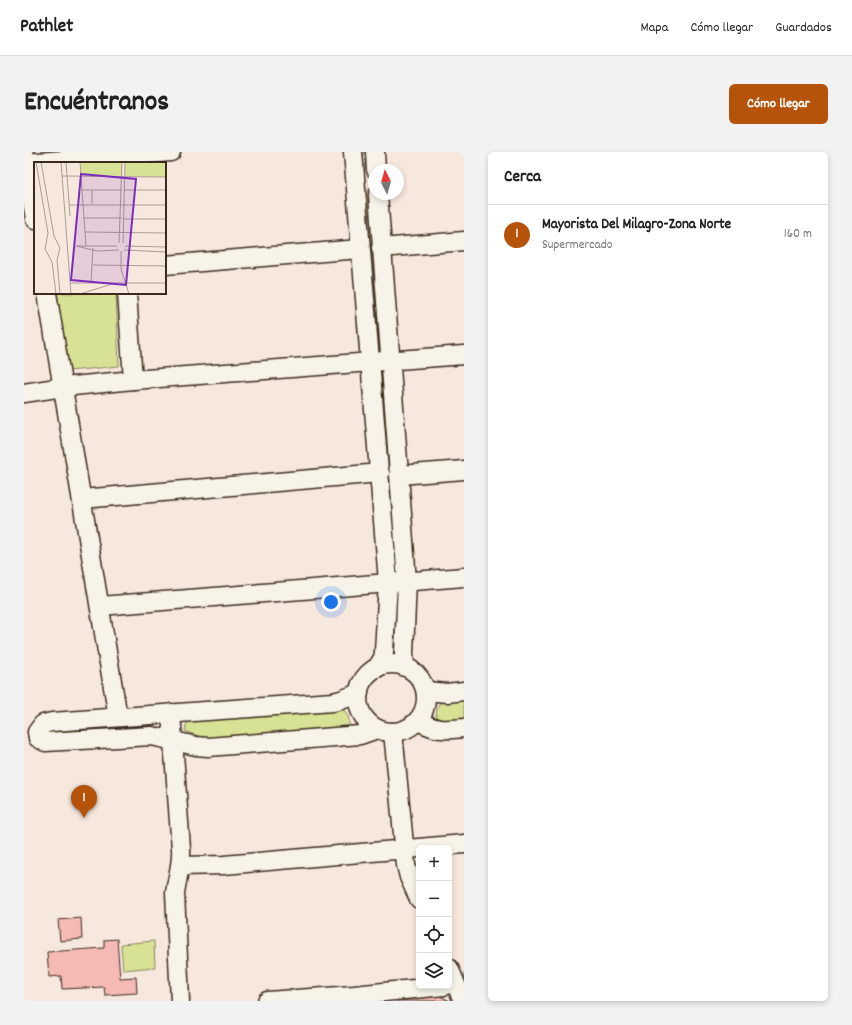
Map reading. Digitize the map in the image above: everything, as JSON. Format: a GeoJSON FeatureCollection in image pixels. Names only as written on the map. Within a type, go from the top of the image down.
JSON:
{"type":"FeatureCollection","features":[{"type":"Feature","properties":{"kind":"street"},"geometry":{"type":"LineString","coordinates":[[34,213],[25,159],[171,152]]}},
{"type":"Feature","properties":{"kind":"street"},"geometry":{"type":"LineString","coordinates":[[353,152],[388,582],[384,652],[383,658],[377,668]]}},
{"type":"Feature","properties":{"kind":"street"},"geometry":{"type":"LineString","coordinates":[[375,152],[376,164]]}},
{"type":"Feature","properties":{"kind":"street"},"geometry":{"type":"LineString","coordinates":[[378,200],[407,581],[404,653],[405,666]]}},
{"type":"Feature","properties":{"kind":"street"},"geometry":{"type":"LineString","coordinates":[[381,248],[464,241]]}},
{"type":"Feature","properties":{"kind":"street"},"geometry":{"type":"LineString","coordinates":[[166,265],[360,249]]}},
{"type":"Feature","properties":{"kind":"street"},"geometry":{"type":"LineString","coordinates":[[47,294],[118,717]]}},
{"type":"Feature","properties":{"kind":"street"},"geometry":{"type":"LineString","coordinates":[[127,294],[133,380]]}},
{"type":"Feature","properties":{"kind":"street"},"geometry":{"type":"LineString","coordinates":[[24,393],[63,387],[133,380],[464,355]]}},
{"type":"Feature","properties":{"kind":"street"},"geometry":{"type":"LineString","coordinates":[[399,475],[464,470]]}},
{"type":"Feature","properties":{"kind":"street"},"geometry":{"type":"LineString","coordinates":[[82,499],[380,473]]}},
{"type":"Feature","properties":{"kind":"street"},"geometry":{"type":"LineString","coordinates":[[100,606],[464,577]]}},
{"type":"Feature","properties":{"kind":"street"},"geometry":{"type":"LineString","coordinates":[[358,693],[333,702],[48,723],[40,727],[37,732],[38,738],[45,742],[152,736],[196,746],[220,747],[360,735],[385,731],[399,732],[409,728],[418,721],[424,712],[426,691],[422,680],[415,672],[405,666],[397,664],[387,664],[368,674],[358,693],[358,704],[368,723],[385,731]]}},
{"type":"Feature","properties":{"kind":"street"},"geometry":{"type":"LineString","coordinates":[[426,691],[464,691]]}},
{"type":"Feature","properties":{"kind":"street"},"geometry":{"type":"LineString","coordinates":[[171,713],[181,849],[181,866],[177,877],[175,900],[180,1001]]}},
{"type":"Feature","properties":{"kind":"street"},"geometry":{"type":"LineString","coordinates":[[418,721],[432,728],[441,730],[464,728]]}},
{"type":"Feature","properties":{"kind":"street"},"geometry":{"type":"LineString","coordinates":[[385,731],[409,877],[416,892]]}},
{"type":"Feature","properties":{"kind":"street"},"geometry":{"type":"LineString","coordinates":[[181,866],[224,865],[464,844]]}},
{"type":"Feature","properties":{"kind":"street"},"geometry":{"type":"LineString","coordinates":[[267,1001],[350,998],[455,988],[452,978]]}},
{"type":"Feature","properties":{"kind":"green space"},"geometry":{"type":"Polygon","coordinates":[[[57,294],[116,294],[119,366],[69,371],[57,294]]]}},
{"type":"Feature","properties":{"kind":"green space"},"geometry":{"type":"Polygon","coordinates":[[[464,698],[464,719],[445,721],[436,717],[437,708],[441,700],[464,698]]]}},
{"type":"Feature","properties":{"kind":"green space"},"geometry":{"type":"Polygon","coordinates":[[[340,706],[348,715],[349,727],[222,738],[203,738],[185,731],[186,725],[190,720],[340,706]]]}},
{"type":"Feature","properties":{"kind":"green space"},"geometry":{"type":"Polygon","coordinates":[[[154,941],[155,967],[123,970],[121,944],[154,941]]]}},
{"type":"Feature","properties":{"kind":"building"},"geometry":{"type":"Polygon","coordinates":[[[81,918],[82,939],[60,941],[58,920],[81,918]]]}},
{"type":"Feature","properties":{"kind":"building"},"geometry":{"type":"Polygon","coordinates":[[[117,939],[120,978],[136,977],[137,993],[105,995],[104,987],[62,989],[61,976],[49,977],[47,952],[104,948],[104,940],[117,939]]]}},
{"type":"Feature","properties":{"kind":"building"},"geometry":{"type":"Polygon","coordinates":[[[440,996],[450,1001],[396,1001],[404,998],[440,996]]]}},
{"type":"Feature","properties":{"kind":"place","name":"Mayorista Del Milagro-Zona Norte"},"geometry":{"type":"Point","coordinates":[84,818]}}]}
